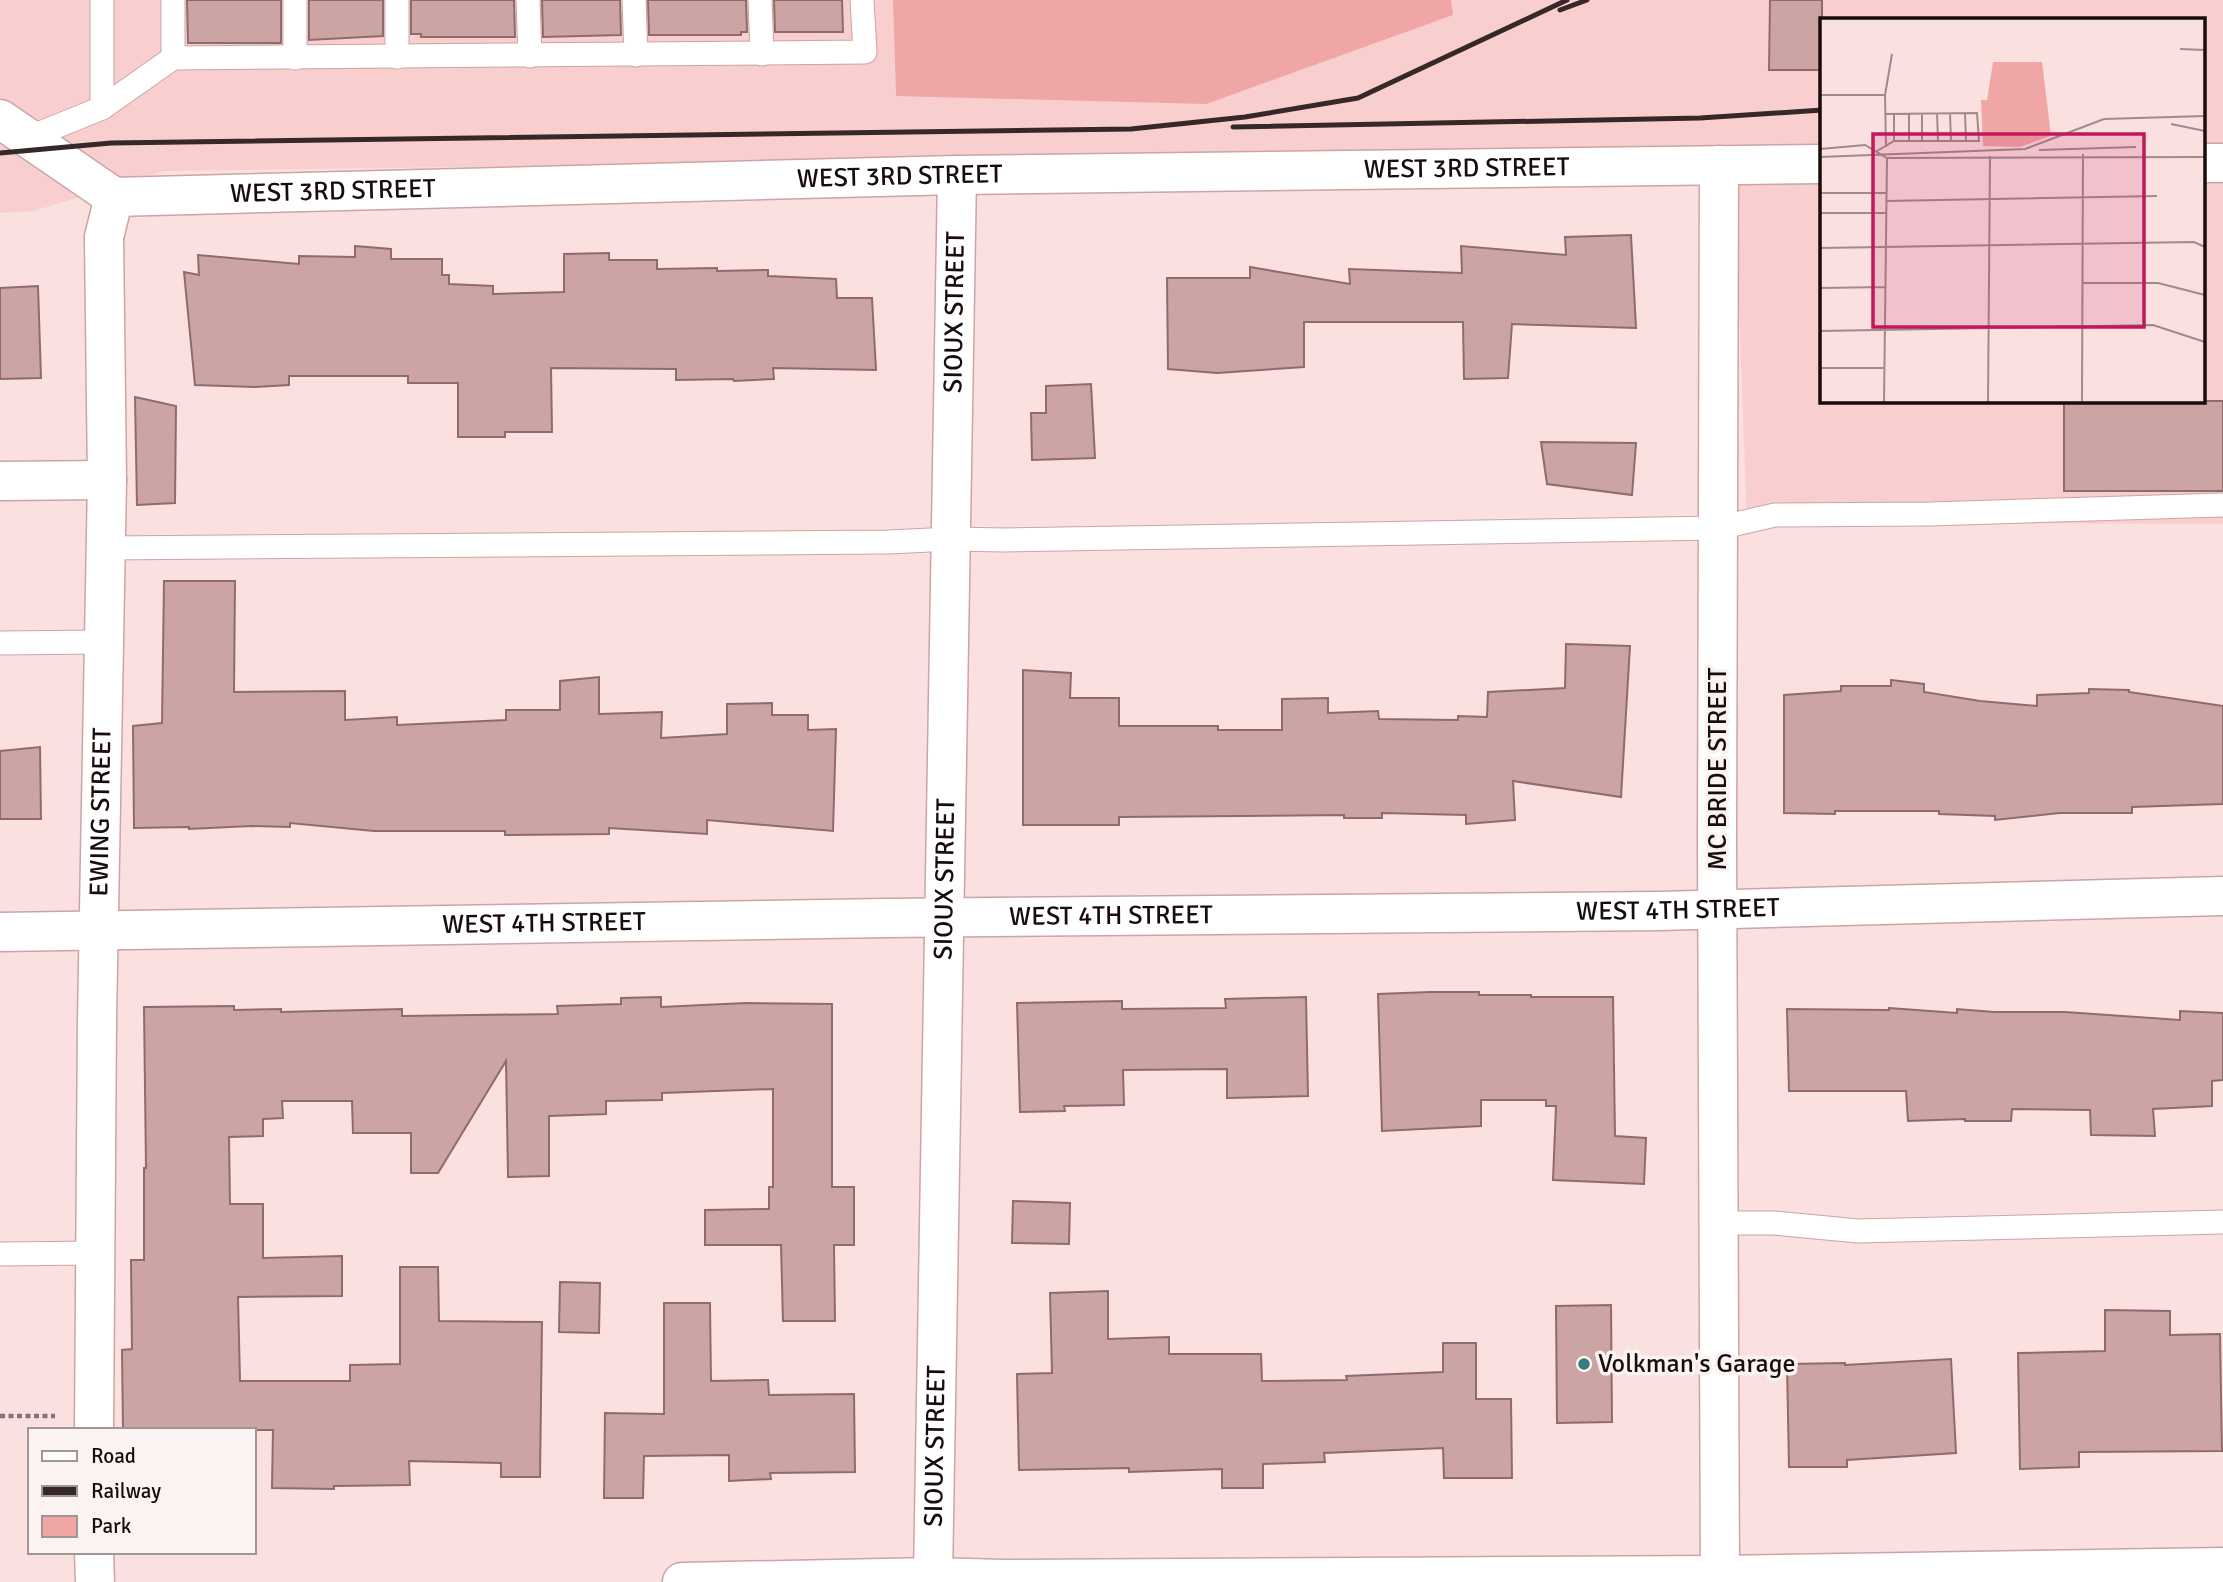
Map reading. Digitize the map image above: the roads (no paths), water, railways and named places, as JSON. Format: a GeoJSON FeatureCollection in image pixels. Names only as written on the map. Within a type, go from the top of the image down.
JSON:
{"type":"FeatureCollection","features":[{"type":"Feature","properties":{"kind":"street"},"geometry":{"type":"LineString","coordinates":[[14,129],[114,197]]}},
{"type":"Feature","properties":{"kind":"street","name":"WEST 3RD STREET"},"geometry":{"type":"LineString","coordinates":[[114,197],[957,175],[1820,164]]}},
{"type":"Feature","properties":{"kind":"street","name":"MC BRIDE STREET"},"geometry":{"type":"LineString","coordinates":[[1719,165],[1720,1579]]}},
{"type":"Feature","properties":{"kind":"street","name":"SIOUX STREET"},"geometry":{"type":"LineString","coordinates":[[933,1579],[957,175]]}},
{"type":"Feature","properties":{"kind":"street","name":"EWING STREET"},"geometry":{"type":"LineString","coordinates":[[94,1423],[107,480],[104,237],[114,197]]}},
{"type":"Feature","properties":{"kind":"street"},"geometry":{"type":"LineString","coordinates":[[0,481],[107,480]]}},
{"type":"Feature","properties":{"kind":"street","name":"WEST 4TH STREET"},"geometry":{"type":"LineString","coordinates":[[0,932],[1659,911],[2223,897]]}},
{"type":"Feature","properties":{"kind":"street"},"geometry":{"type":"LineString","coordinates":[[94,1554],[95,1582]]}},
{"type":"Feature","properties":{"kind":"street"},"geometry":{"type":"LineString","coordinates":[[682,1582],[933,1579],[1720,1579],[2223,1567]]}},
{"type":"Feature","properties":{"kind":"lane"},"geometry":{"type":"LineString","coordinates":[[102,0],[102,108]]}},
{"type":"Feature","properties":{"kind":"lane"},"geometry":{"type":"LineString","coordinates":[[173,0],[173,58]]}},
{"type":"Feature","properties":{"kind":"lane"},"geometry":{"type":"LineString","coordinates":[[295,0],[295,58]]}},
{"type":"Feature","properties":{"kind":"lane"},"geometry":{"type":"LineString","coordinates":[[397,0],[397,57]]}},
{"type":"Feature","properties":{"kind":"lane"},"geometry":{"type":"LineString","coordinates":[[528,0],[530,56]]}},
{"type":"Feature","properties":{"kind":"lane"},"geometry":{"type":"LineString","coordinates":[[634,0],[636,55]]}},
{"type":"Feature","properties":{"kind":"lane"},"geometry":{"type":"LineString","coordinates":[[760,0],[762,54]]}},
{"type":"Feature","properties":{"kind":"lane"},"geometry":{"type":"LineString","coordinates":[[14,129],[102,108],[173,58],[865,52],[862,0]]}},
{"type":"Feature","properties":{"kind":"lane"},"geometry":{"type":"LineString","coordinates":[[106,548],[888,542],[951,539],[1005,541],[1718,528],[1775,514],[1930,514],[2223,505]]}},
{"type":"Feature","properties":{"kind":"lane"},"geometry":{"type":"LineString","coordinates":[[0,643],[104,642]]}},
{"type":"Feature","properties":{"kind":"lane"},"geometry":{"type":"LineString","coordinates":[[1719,1223],[1774,1223],[1858,1231],[2223,1222]]}},
{"type":"Feature","properties":{"kind":"lane"},"geometry":{"type":"LineString","coordinates":[[0,1254],[96,1253]]}},
{"type":"Feature","properties":{"kind":"railway"},"geometry":{"type":"LineString","coordinates":[[0,153],[111,143],[1131,129],[1245,117],[1358,98],[1567,0]]}},
{"type":"Feature","properties":{"kind":"railway"},"geometry":{"type":"LineString","coordinates":[[1560,10],[1587,0]]}},
{"type":"Feature","properties":{"kind":"railway"},"geometry":{"type":"LineString","coordinates":[[1233,127],[1700,118],[1820,110]]}},
{"type":"Feature","properties":{"kind":"place","name":"Volkman's Garage"},"geometry":{"type":"Point","coordinates":[1584,1364]}}]}
